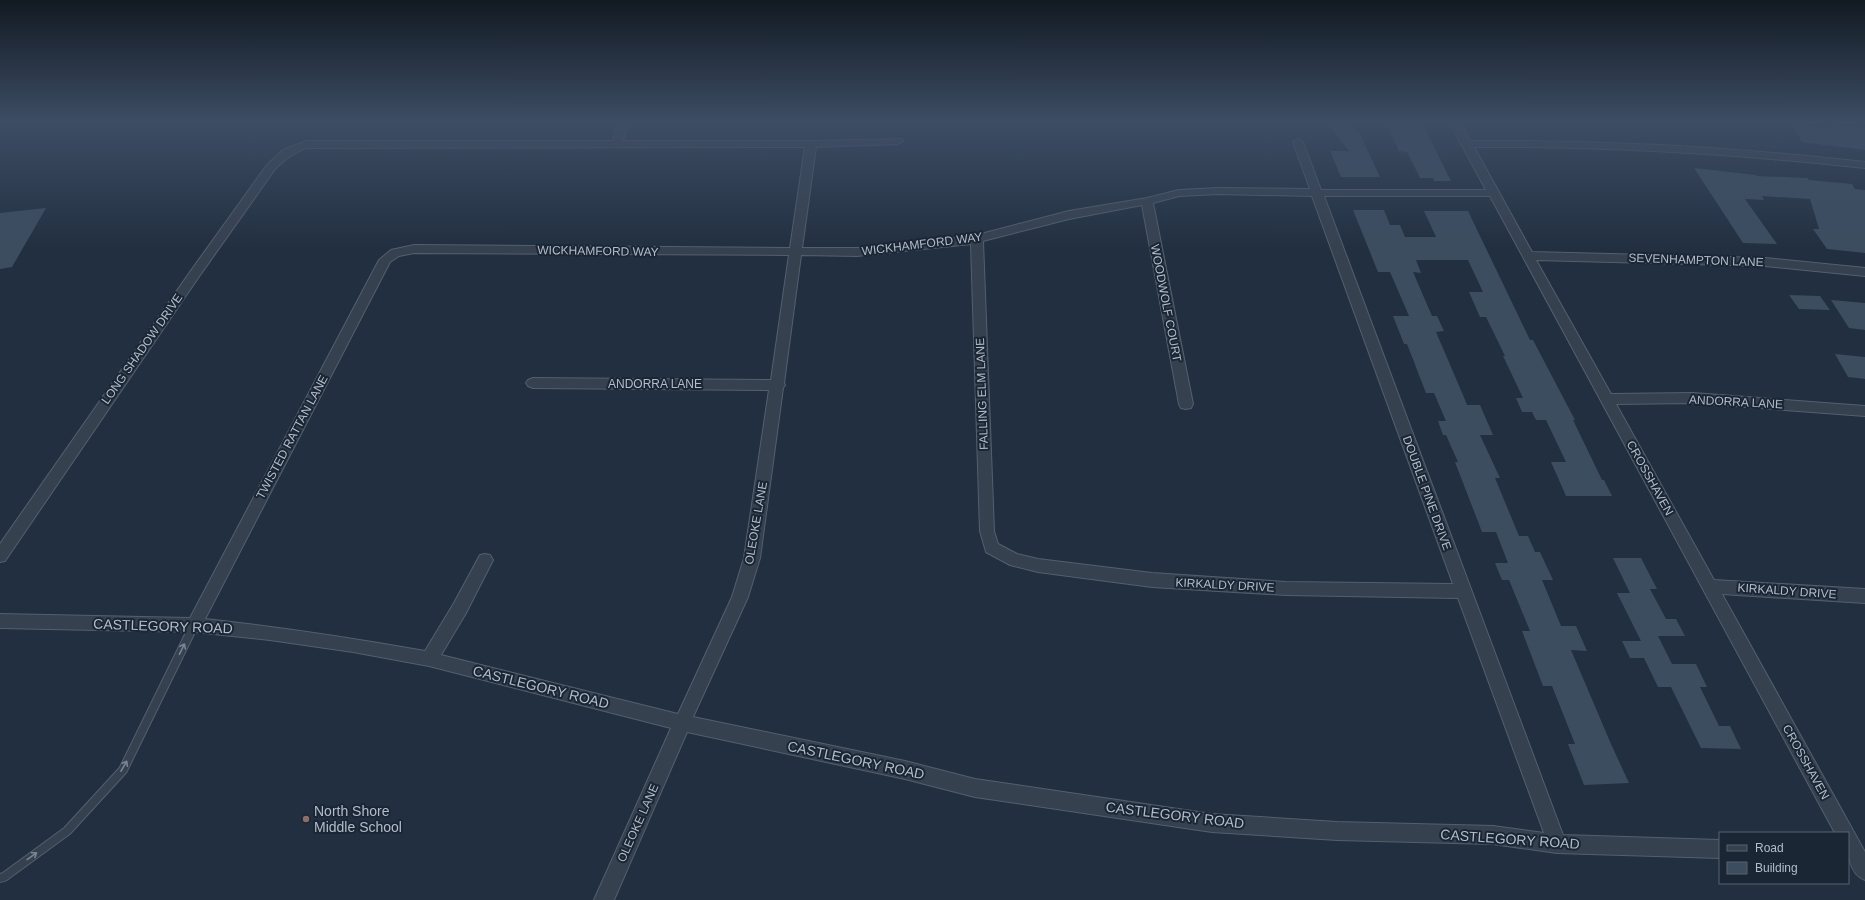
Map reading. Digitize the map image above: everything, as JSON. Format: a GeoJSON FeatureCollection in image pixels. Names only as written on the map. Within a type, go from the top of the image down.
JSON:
{"type":"FeatureCollection","features":[{"type":"Feature","properties":{"kind":"street","name":"LONG SHADOW DRIVE"},"geometry":{"type":"LineString","coordinates":[[0,556],[194,274],[272,165]]}},
{"type":"Feature","properties":{"kind":"street","name":"OLEOKE LANE"},"geometry":{"type":"LineString","coordinates":[[604,900],[682,723],[740,597],[752,558],[778,385],[808,165]]}},
{"type":"Feature","properties":{"kind":"street","name":"DOUBLE PINE DRIVE"},"geometry":{"type":"LineString","coordinates":[[1307,165],[1557,844]]}},
{"type":"Feature","properties":{"kind":"street","name":"CROSSHAVEN"},"geometry":{"type":"LineString","coordinates":[[1477,165],[1844,832]]}},
{"type":"Feature","properties":{"kind":"street","name":"WICKHAMFORD WAY"},"geometry":{"type":"LineString","coordinates":[[394,252],[414,249],[795,253],[857,252],[925,246],[977,239],[1069,215],[1147,201],[1178,193],[1218,191],[1317,193],[1492,193]]}},
{"type":"Feature","properties":{"kind":"street","name":"WOODWOLF COURT"},"geometry":{"type":"LineString","coordinates":[[1147,201],[1186,404]]}},
{"type":"Feature","properties":{"kind":"street","name":"FALLING ELM LANE"},"geometry":{"type":"LineString","coordinates":[[977,239],[987,531],[991,548]]}},
{"type":"Feature","properties":{"kind":"street","name":"TWISTED RATTAN LANE"},"geometry":{"type":"LineString","coordinates":[[194,625],[385,260],[394,252]]}},
{"type":"Feature","properties":{"kind":"street","name":"SEVENHAMPTON LANE"},"geometry":{"type":"LineString","coordinates":[[1527,256],[1765,262],[1865,272]]}},
{"type":"Feature","properties":{"kind":"street","name":"ANDORRA LANE"},"geometry":{"type":"LineString","coordinates":[[533,384],[778,385]]}},
{"type":"Feature","properties":{"kind":"street","name":"ANDORRA LANE"},"geometry":{"type":"LineString","coordinates":[[1607,399],[1693,398],[1865,411]]}},
{"type":"Feature","properties":{"kind":"street","name":"KIRKALDY DRIVE"},"geometry":{"type":"LineString","coordinates":[[991,548],[1015,560],[1047,566],[1201,585],[1346,590],[1464,591]]}},
{"type":"Feature","properties":{"kind":"street"},"geometry":{"type":"LineString","coordinates":[[429,659],[460,608],[485,560]]}},
{"type":"Feature","properties":{"kind":"street","name":"KIRKALDY DRIVE"},"geometry":{"type":"LineString","coordinates":[[1709,586],[1865,596]]}},
{"type":"Feature","properties":{"kind":"street","name":"CASTLEGORY ROAD"},"geometry":{"type":"LineString","coordinates":[[0,621],[194,625],[277,634],[429,659],[682,723],[905,770],[975,788],[1212,823],[1337,832],[1493,835],[1557,844],[1719,849]]}},
{"type":"Feature","properties":{"kind":"street"},"geometry":{"type":"LineString","coordinates":[[1854,850],[1865,871]]}},
{"type":"Feature","properties":{"kind":"lane"},"geometry":{"type":"LineString","coordinates":[[0,878],[4,877],[67,832],[123,770],[194,625]]}},
{"type":"Feature","properties":{"kind":"building"},"geometry":{"type":"Polygon","coordinates":[[[1336,165],[1374,165],[1380,177],[1341,177],[1336,165]]]}},
{"type":"Feature","properties":{"kind":"building"},"geometry":{"type":"Polygon","coordinates":[[[1414,165],[1443,165],[1451,181],[1434,181],[1433,178],[1420,178],[1414,165]]]}},
{"type":"Feature","properties":{"kind":"building"},"geometry":{"type":"Polygon","coordinates":[[[1694,168],[1757,176],[1807,178],[1809,180],[1852,184],[1855,189],[1865,190],[1865,253],[1827,249],[1813,229],[1819,229],[1810,199],[1762,196],[1764,200],[1745,199],[1777,244],[1743,243],[1694,168]]]}},
{"type":"Feature","properties":{"kind":"building"},"geometry":{"type":"Polygon","coordinates":[[[46,208],[12,267],[0,269],[0,213],[46,208]]]}},
{"type":"Feature","properties":{"kind":"building"},"geometry":{"type":"Polygon","coordinates":[[[1353,210],[1384,210],[1390,225],[1400,225],[1405,237],[1436,237],[1424,211],[1468,211],[1530,340],[1533,340],[1575,420],[1573,420],[1602,480],[1604,480],[1612,496],[1566,496],[1551,462],[1566,462],[1546,420],[1536,420],[1532,412],[1522,412],[1516,398],[1523,398],[1503,356],[1505,356],[1486,317],[1480,317],[1469,292],[1483,292],[1468,260],[1416,260],[1421,273],[1413,272],[1432,316],[1437,316],[1444,331],[1436,332],[1467,405],[1480,405],[1493,435],[1480,435],[1500,478],[1495,478],[1519,536],[1528,536],[1535,552],[1540,552],[1553,580],[1542,580],[1561,626],[1576,626],[1587,651],[1571,650],[1629,783],[1584,785],[1568,744],[1575,744],[1552,686],[1543,686],[1522,631],[1530,631],[1509,580],[1502,580],[1495,563],[1508,563],[1496,532],[1482,532],[1455,462],[1458,462],[1446,435],[1443,435],[1438,421],[1446,421],[1434,393],[1426,393],[1407,344],[1404,344],[1393,316],[1409,316],[1390,272],[1378,272],[1353,210]]]}},
{"type":"Feature","properties":{"kind":"building"},"geometry":{"type":"Polygon","coordinates":[[[1789,295],[1820,296],[1830,310],[1799,309],[1789,295]]]}},
{"type":"Feature","properties":{"kind":"building"},"geometry":{"type":"Polygon","coordinates":[[[1831,300],[1865,303],[1865,330],[1849,328],[1831,300]]]}},
{"type":"Feature","properties":{"kind":"building"},"geometry":{"type":"Polygon","coordinates":[[[1835,354],[1865,357],[1865,379],[1848,377],[1835,354]]]}},
{"type":"Feature","properties":{"kind":"building"},"geometry":{"type":"Polygon","coordinates":[[[1613,558],[1641,558],[1657,589],[1650,589],[1666,619],[1676,619],[1685,636],[1658,636],[1672,664],[1696,664],[1707,687],[1700,687],[1719,726],[1730,726],[1741,749],[1701,748],[1671,687],[1658,687],[1644,658],[1630,658],[1622,641],[1641,641],[1617,593],[1630,593],[1613,558]]]}},
{"type":"Feature","properties":{"kind":"place","name":"North Shore Middle School"},"geometry":{"type":"Point","coordinates":[306,819]}}]}
